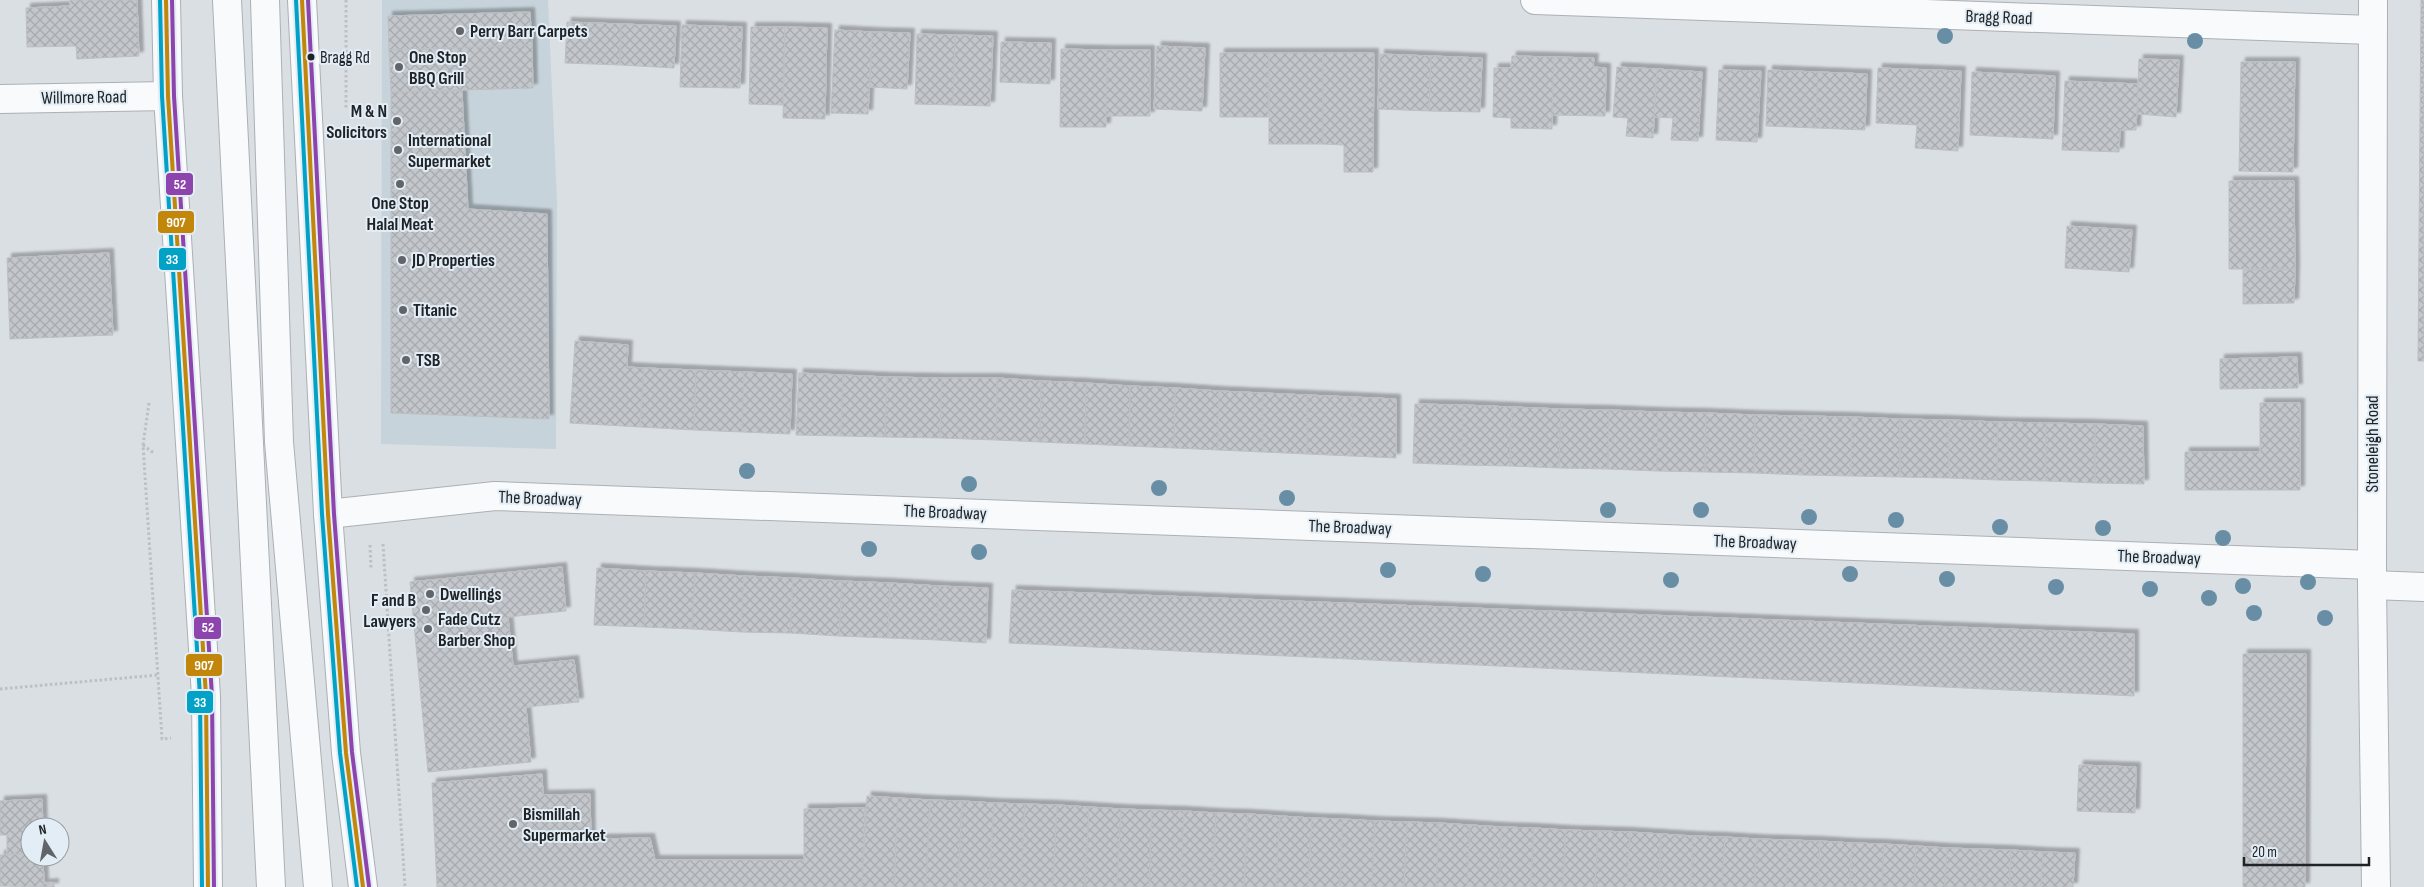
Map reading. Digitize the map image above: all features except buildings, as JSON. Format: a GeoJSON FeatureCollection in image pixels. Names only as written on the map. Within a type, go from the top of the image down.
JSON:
{"type":"FeatureCollection","features":[{"type":"Feature","properties":{"kind":"main road"},"geometry":{"type":"LineString","coordinates":[[166,0],[168,96],[206,696],[208,887]]}},
{"type":"Feature","properties":{"kind":"main road"},"geometry":{"type":"LineString","coordinates":[[227,0],[272,887]]}},
{"type":"Feature","properties":{"kind":"main road"},"geometry":{"type":"LineString","coordinates":[[265,0],[278,442],[318,887]]}},
{"type":"Feature","properties":{"kind":"main road"},"geometry":{"type":"LineString","coordinates":[[302,0],[328,514],[346,753],[363,887]]}},
{"type":"Feature","properties":{"kind":"main road","name":"Bragg Road"},"geometry":{"type":"LineString","coordinates":[[1535,0],[2372,30]]}},
{"type":"Feature","properties":{"kind":"main road","name":"Stoneleigh Road"},"geometry":{"type":"LineString","coordinates":[[2373,0],[2372,575],[2376,887]]}},
{"type":"Feature","properties":{"kind":"main road","name":"Willmore Road"},"geometry":{"type":"LineString","coordinates":[[0,99],[168,96]]}},
{"type":"Feature","properties":{"kind":"main road","name":"The Broadway"},"geometry":{"type":"LineString","coordinates":[[328,514],[495,496],[2372,575],[2424,587]]}},
{"type":"Feature","properties":{"kind":"path"},"geometry":{"type":"LineString","coordinates":[[346,0],[346,109]]}},
{"type":"Feature","properties":{"kind":"path"},"geometry":{"type":"LineString","coordinates":[[143,445],[162,739],[175,737]]}},
{"type":"Feature","properties":{"kind":"path"},"geometry":{"type":"LineString","coordinates":[[369,509],[371,578]]}},
{"type":"Feature","properties":{"kind":"path"},"geometry":{"type":"LineString","coordinates":[[369,509],[384,549],[405,887]]}},
{"type":"Feature","properties":{"kind":"path"},"geometry":{"type":"LineString","coordinates":[[0,690],[158,675]]}},
{"type":"Feature","properties":{"kind":"shaded area"},"geometry":{"type":"Polygon","coordinates":[[[382,0],[548,0],[557,201],[556,449],[381,444],[382,0]]]}},
{"type":"Feature","properties":{"kind":"transit line","name":"33"},"geometry":{"type":"LineString","coordinates":[[160,0],[162,96],[200,696],[202,887]]}},
{"type":"Feature","properties":{"kind":"transit line","name":"907"},"geometry":{"type":"LineString","coordinates":[[166,0],[168,96],[206,696],[208,887]]}},
{"type":"Feature","properties":{"kind":"transit line","name":"52"},"geometry":{"type":"LineString","coordinates":[[172,0],[174,96],[212,696],[214,887]]}},
{"type":"Feature","properties":{"kind":"transit line","name":"33"},"geometry":{"type":"LineString","coordinates":[[296,0],[322,514],[340,753],[357,887]]}},
{"type":"Feature","properties":{"kind":"transit line","name":"907"},"geometry":{"type":"LineString","coordinates":[[302,0],[328,514],[346,753],[363,887]]}},
{"type":"Feature","properties":{"kind":"transit line","name":"52"},"geometry":{"type":"LineString","coordinates":[[308,0],[334,514],[352,752],[369,886]]}},
{"type":"Feature","properties":{"kind":"place","name":"Perry Barr Carpets"},"geometry":{"type":"Point","coordinates":[460,31]}},
{"type":"Feature","properties":{"kind":"place","name":"Bragg Rd"},"geometry":{"type":"Point","coordinates":[311,57]}},
{"type":"Feature","properties":{"kind":"place","name":"One Stop BBQ Grill"},"geometry":{"type":"Point","coordinates":[399,67]}},
{"type":"Feature","properties":{"kind":"place","name":"M & N Solicitors"},"geometry":{"type":"Point","coordinates":[397,121]}},
{"type":"Feature","properties":{"kind":"place","name":"International Supermarket"},"geometry":{"type":"Point","coordinates":[398,150]}},
{"type":"Feature","properties":{"kind":"place","name":"One Stop Halal Meat"},"geometry":{"type":"Point","coordinates":[400,184]}},
{"type":"Feature","properties":{"kind":"place","name":"JD Properties"},"geometry":{"type":"Point","coordinates":[402,260]}},
{"type":"Feature","properties":{"kind":"place","name":"Titanic"},"geometry":{"type":"Point","coordinates":[403,310]}},
{"type":"Feature","properties":{"kind":"place","name":"TSB"},"geometry":{"type":"Point","coordinates":[406,360]}},
{"type":"Feature","properties":{"kind":"place","name":"Dwellings"},"geometry":{"type":"Point","coordinates":[430,594]}},
{"type":"Feature","properties":{"kind":"place","name":"F and B Lawyers"},"geometry":{"type":"Point","coordinates":[426,610]}},
{"type":"Feature","properties":{"kind":"place","name":"Fade Cutz Barber Shop"},"geometry":{"type":"Point","coordinates":[428,629]}},
{"type":"Feature","properties":{"kind":"place","name":"Bismillah Supermarket"},"geometry":{"type":"Point","coordinates":[513,824]}}]}
